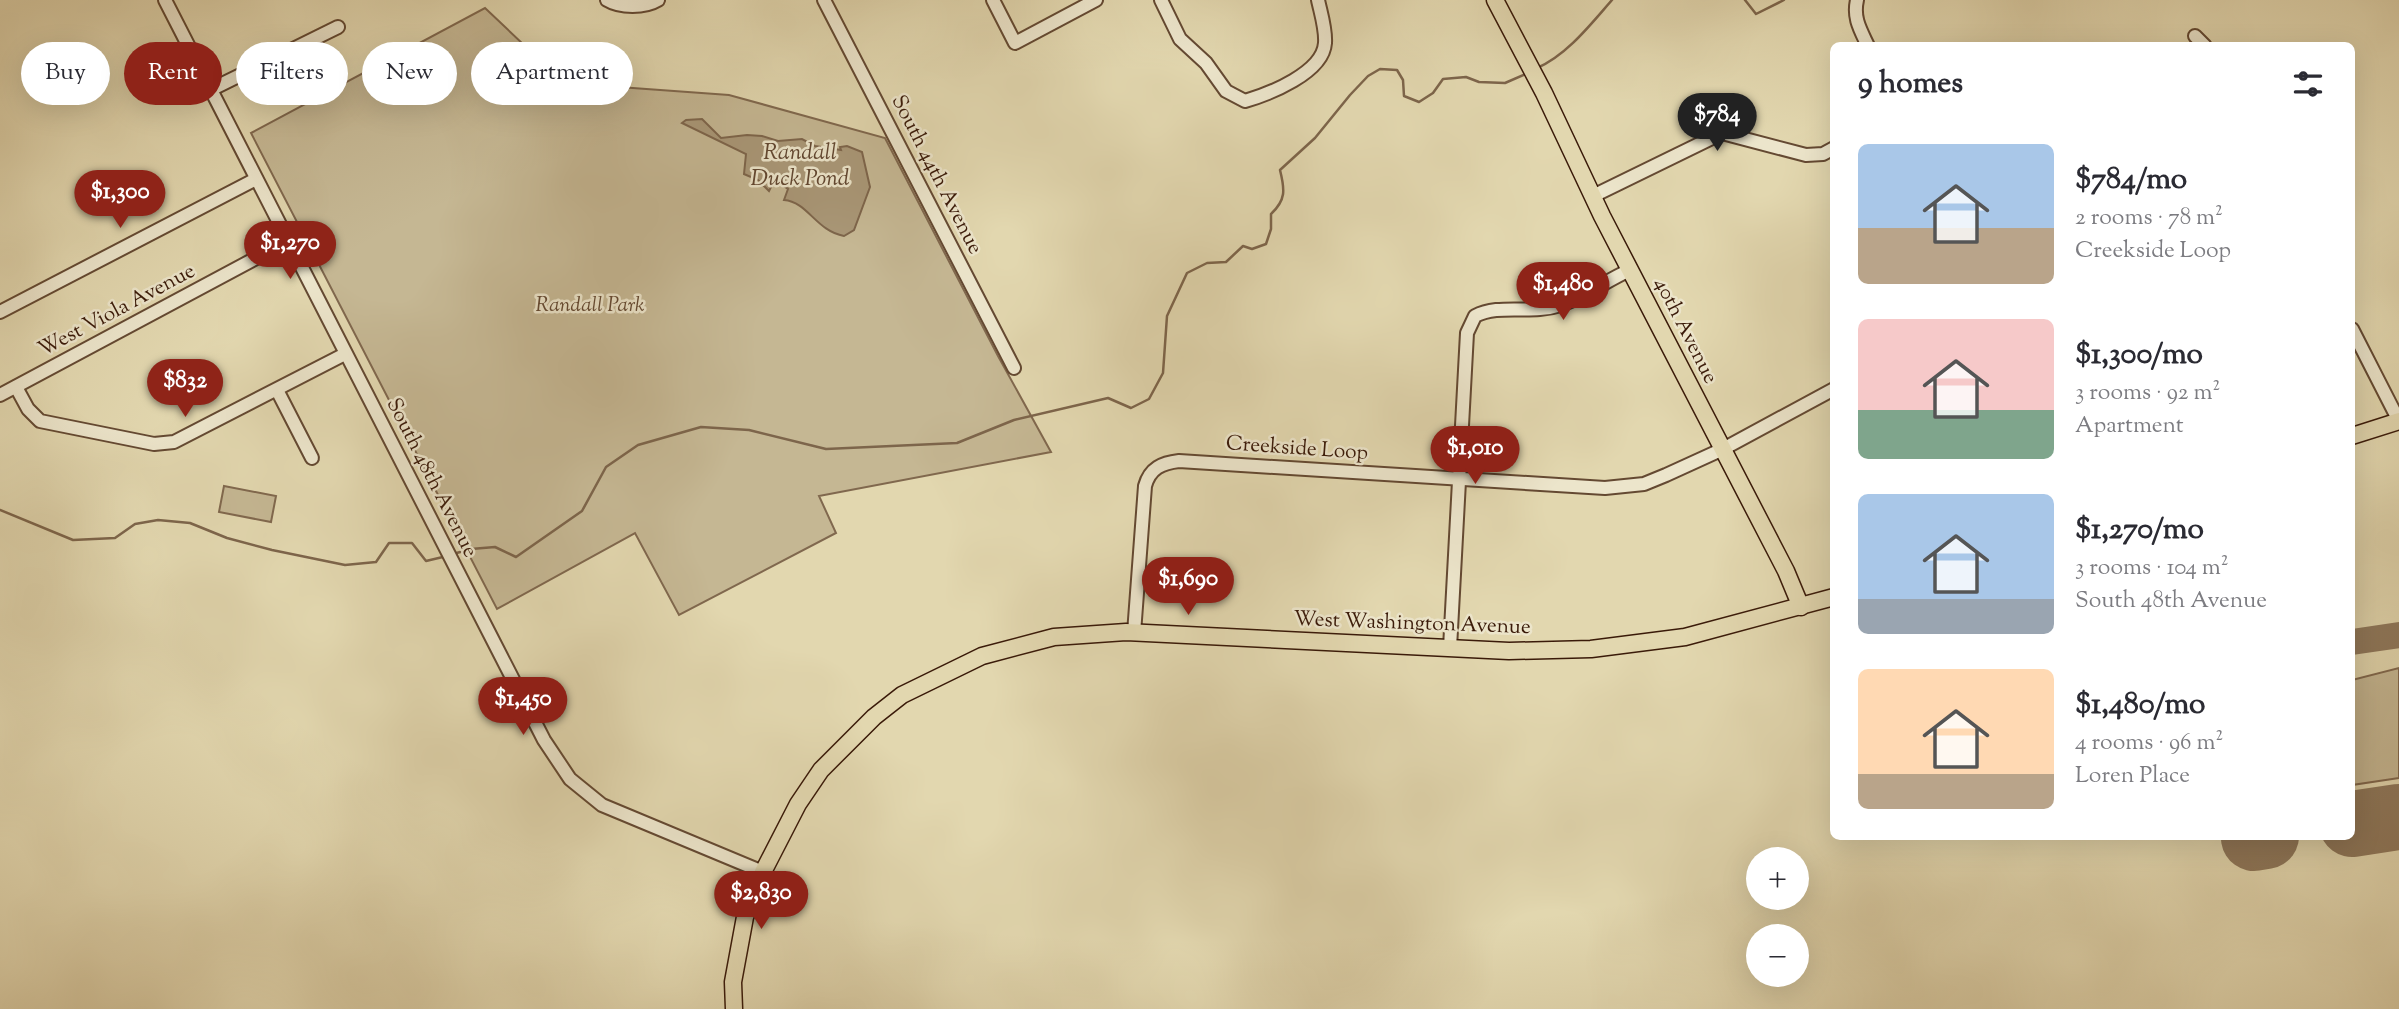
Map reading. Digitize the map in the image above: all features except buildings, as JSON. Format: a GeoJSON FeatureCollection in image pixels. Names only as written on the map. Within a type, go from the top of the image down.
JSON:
{"type":"FeatureCollection","features":[{"type":"Feature","properties":{"kind":"main road","name":"40th Avenue"},"geometry":{"type":"LineString","coordinates":[[1495,0],[1530,65],[1630,270],[1786,571],[1801,607]]}},
{"type":"Feature","properties":{"kind":"main road"},"geometry":{"type":"LineString","coordinates":[[2355,435],[2399,421]]}},
{"type":"Feature","properties":{"kind":"main road","name":"West Washington Avenue"},"geometry":{"type":"LineString","coordinates":[[734,1009],[733,982],[745,917],[763,872],[798,804],[821,770],[874,717],[902,695],[982,656],[1055,637],[1134,633],[1450,649],[1591,649],[1685,637],[1830,598]]}},
{"type":"Feature","properties":{"kind":"street","name":"South 48th Avenue"},"geometry":{"type":"LineString","coordinates":[[165,0],[186,42]]}},
{"type":"Feature","properties":{"kind":"street"},"geometry":{"type":"LineString","coordinates":[[607,0],[616,5],[647,5],[658,0]]}},
{"type":"Feature","properties":{"kind":"street","name":"South 44th Avenue"},"geometry":{"type":"LineString","coordinates":[[824,0],[1014,368]]}},
{"type":"Feature","properties":{"kind":"street"},"geometry":{"type":"LineString","coordinates":[[993,0],[1014,43],[1096,0]]}},
{"type":"Feature","properties":{"kind":"street"},"geometry":{"type":"LineString","coordinates":[[1161,0],[1180,38],[1206,63],[1226,92],[1245,101],[1274,93],[1316,64],[1325,46],[1325,31],[1318,0]]}},
{"type":"Feature","properties":{"kind":"street"},"geometry":{"type":"LineString","coordinates":[[1857,0],[1854,13],[1866,42]]}},
{"type":"Feature","properties":{"kind":"street"},"geometry":{"type":"LineString","coordinates":[[222,84],[338,27]]}},
{"type":"Feature","properties":{"kind":"street"},"geometry":{"type":"LineString","coordinates":[[2195,36],[2202,42]]}},
{"type":"Feature","properties":{"kind":"street","name":"South 48th Avenue"},"geometry":{"type":"LineString","coordinates":[[218,105],[544,740],[570,779],[602,805],[763,872]]}},
{"type":"Feature","properties":{"kind":"street"},"geometry":{"type":"LineString","coordinates":[[1593,196],[1722,133],[1806,155],[1824,154],[1830,150]]}},
{"type":"Feature","properties":{"kind":"street"},"geometry":{"type":"LineString","coordinates":[[0,312],[256,179]]}},
{"type":"Feature","properties":{"kind":"street","name":"West Viola Avenue"},"geometry":{"type":"LineString","coordinates":[[0,395],[288,242]]}},
{"type":"Feature","properties":{"kind":"street"},"geometry":{"type":"LineString","coordinates":[[1450,649],[1467,333],[1475,316],[1494,309],[1531,311],[1563,304],[1630,270]]}},
{"type":"Feature","properties":{"kind":"street"},"geometry":{"type":"LineString","coordinates":[[2355,335],[2399,421]]}},
{"type":"Feature","properties":{"kind":"street"},"geometry":{"type":"LineString","coordinates":[[16,387],[28,409],[40,421],[154,444],[181,440],[345,354]]}},
{"type":"Feature","properties":{"kind":"street"},"geometry":{"type":"LineString","coordinates":[[277,390],[312,458]]}},
{"type":"Feature","properties":{"kind":"street","name":"Creekside Loop"},"geometry":{"type":"LineString","coordinates":[[1134,633],[1145,486],[1154,469],[1167,462],[1605,488],[1626,487],[1644,484],[1723,449],[1830,391]]}},
{"type":"Feature","properties":{"kind":"green space","name":"Randall Park"},"geometry":{"type":"Polygon","coordinates":[[[485,8],[521,42],[471,42],[471,105],[633,105],[633,88],[729,95],[885,138],[1051,452],[819,496],[836,533],[679,615],[635,533],[497,609],[251,133],[303,105],[348,105],[348,81],[362,74],[362,105],[457,105],[457,42],[421,42],[485,8]]]}},
{"type":"Feature","properties":{"kind":"green space"},"geometry":{"type":"Polygon","coordinates":[[[224,486],[276,496],[271,522],[219,512],[224,486]]]}},
{"type":"Feature","properties":{"kind":"green space"},"geometry":{"type":"Polygon","coordinates":[[[2399,668],[2399,778],[2355,785],[2355,679],[2399,668]]]}},
{"type":"Feature","properties":{"kind":"water","name":"Randall Duck Pond"},"geometry":{"type":"Polygon","coordinates":[[[702,119],[721,138],[747,135],[778,141],[802,139],[815,146],[841,150],[840,147],[847,146],[862,152],[870,187],[854,230],[844,236],[826,229],[800,206],[784,200],[788,189],[782,185],[772,185],[769,191],[758,180],[744,174],[746,154],[682,123],[686,120],[702,119]]]}},
{"type":"Feature","properties":{"kind":"waterway"},"geometry":{"type":"LineString","coordinates":[[1537,68],[1568,47],[1612,0]]}},
{"type":"Feature","properties":{"kind":"waterway"},"geometry":{"type":"LineString","coordinates":[[1745,0],[1756,14],[1784,0]]}},
{"type":"Feature","properties":{"kind":"waterway"},"geometry":{"type":"LineString","coordinates":[[453,554],[495,547],[516,557],[582,511],[606,467],[638,445],[701,427],[749,430],[826,449],[957,443],[1014,420],[1108,398],[1131,408],[1149,399],[1163,373],[1167,316],[1187,273],[1207,263],[1226,262],[1243,246],[1252,249],[1266,244],[1271,229],[1271,214],[1283,194],[1280,170],[1315,138],[1368,76],[1380,69],[1397,70],[1403,80],[1404,96],[1419,102],[1433,93],[1443,79],[1466,77],[1479,82],[1505,83],[1528,73]]}},
{"type":"Feature","properties":{"kind":"waterway"},"geometry":{"type":"LineString","coordinates":[[0,510],[73,540],[115,538],[135,524],[158,520],[190,523],[227,538],[345,565],[376,562],[389,543],[412,543],[426,561],[447,556]]}},
{"type":"Feature","properties":{"kind":"taxiway"},"geometry":{"type":"LineString","coordinates":[[2355,642],[2399,635]]}},
{"type":"Feature","properties":{"kind":"runway"},"geometry":{"type":"LineString","coordinates":[[2355,824],[2399,817]]}}]}
